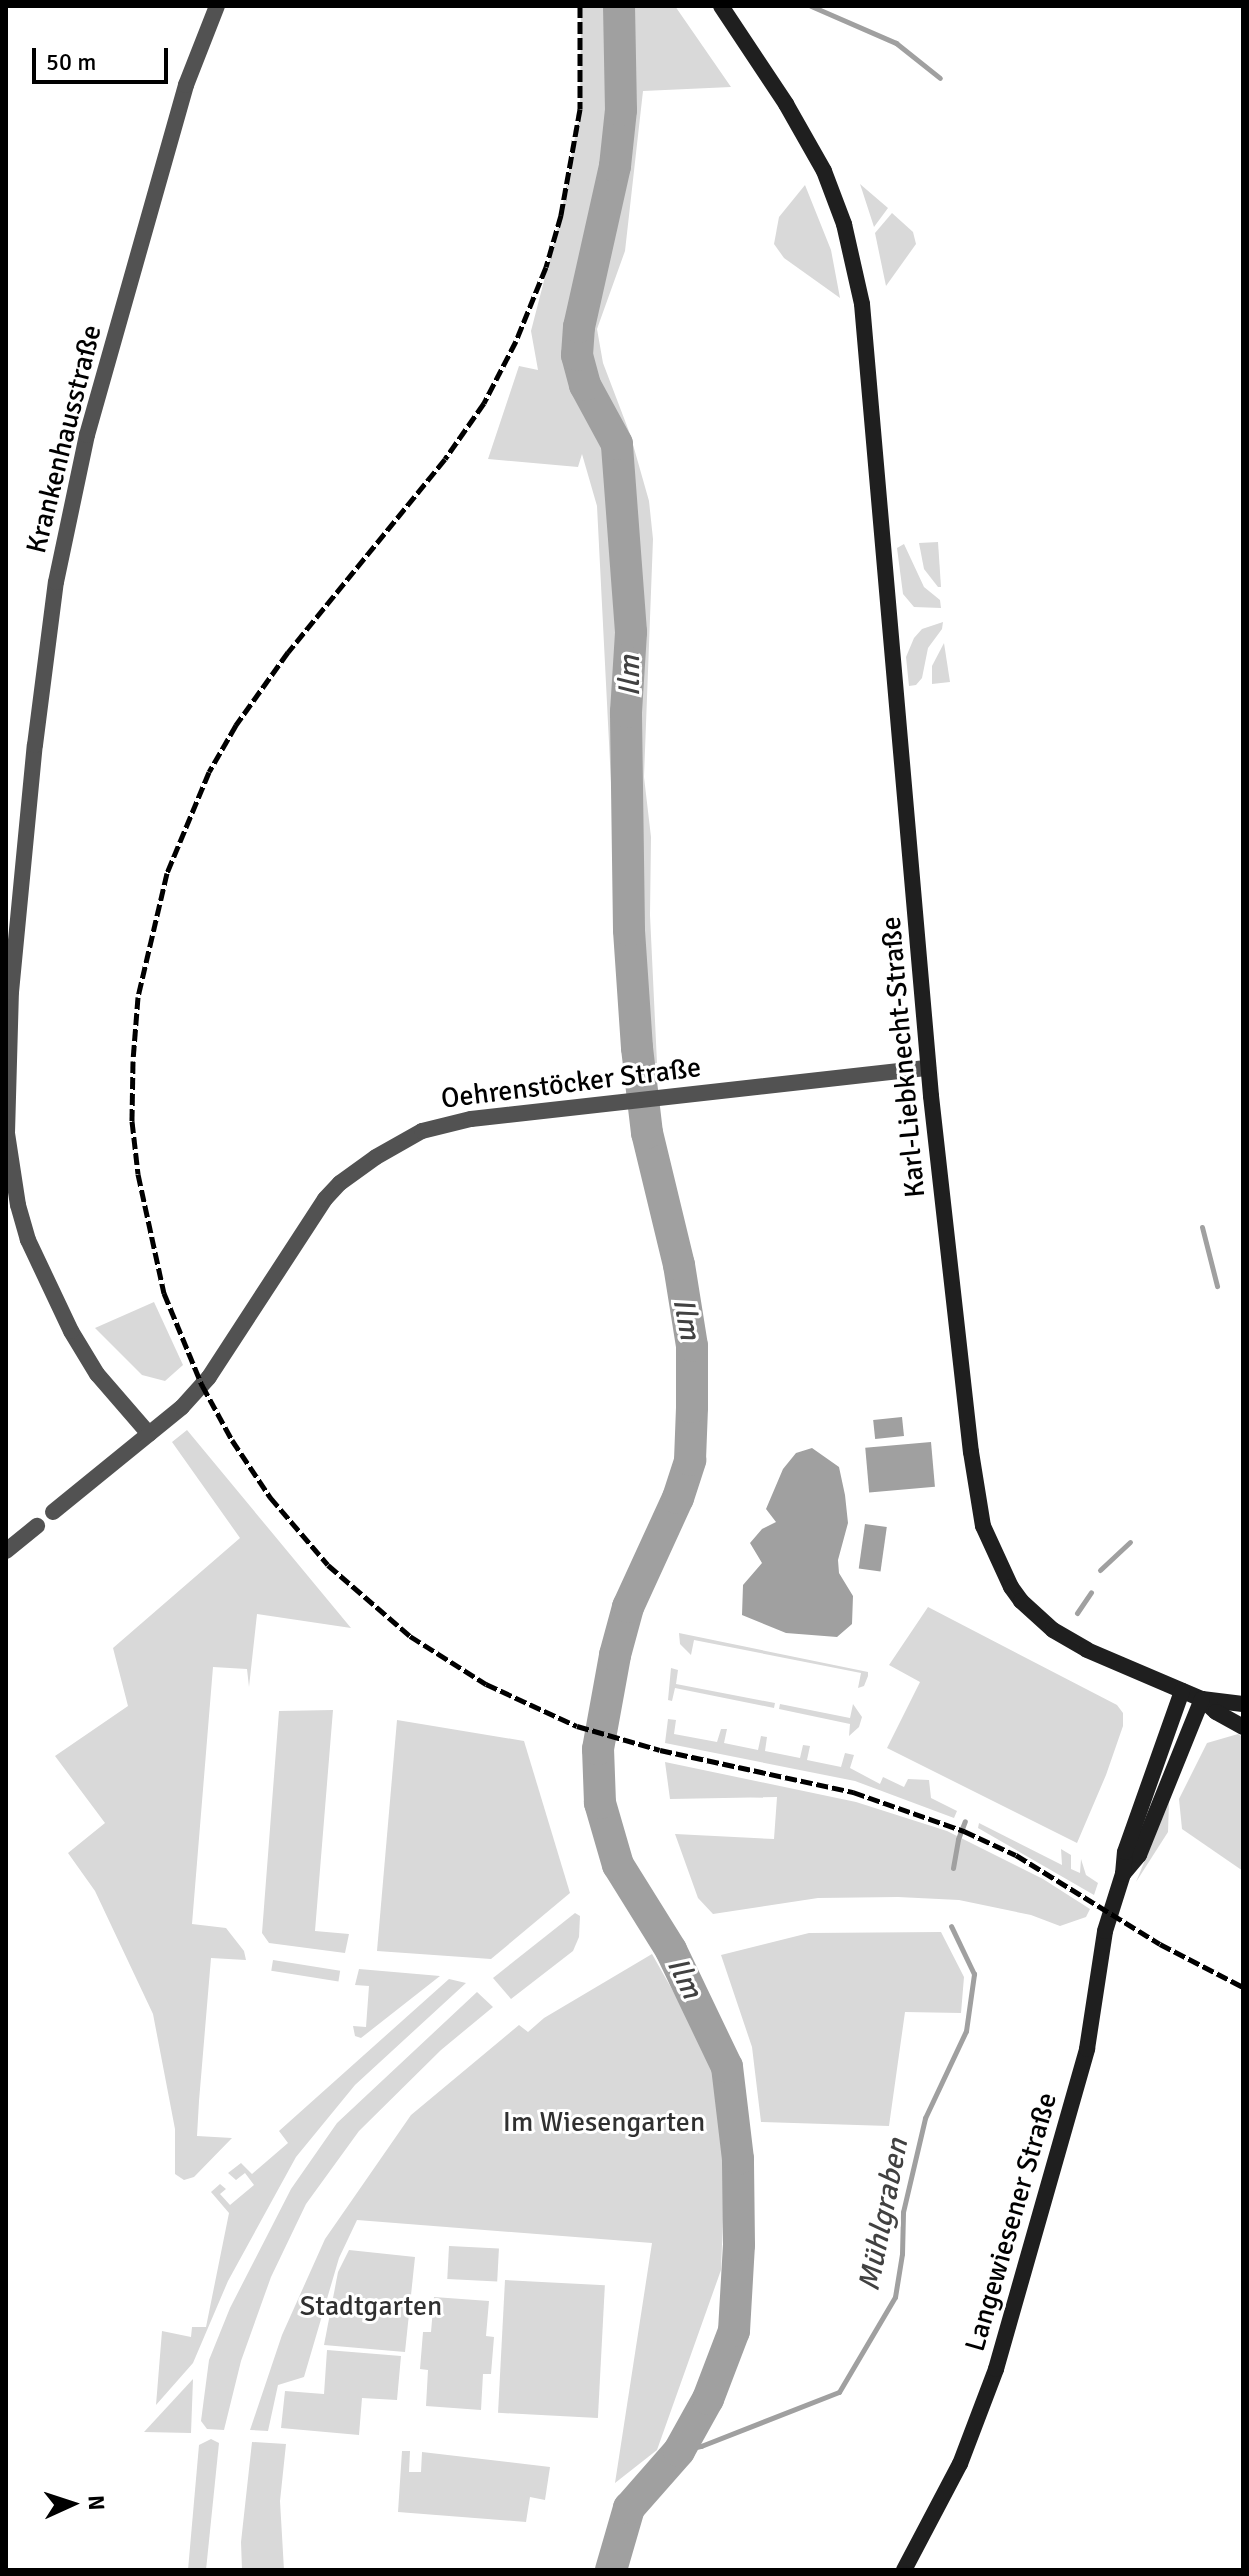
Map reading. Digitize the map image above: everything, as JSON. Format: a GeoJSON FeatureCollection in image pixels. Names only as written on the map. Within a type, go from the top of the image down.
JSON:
{"type":"FeatureCollection","features":[{"type":"Feature","properties":{"kind":"main road","name":"Karl-Liebknecht-Straße"},"geometry":{"type":"LineString","coordinates":[[721,6],[813,151],[844,224],[863,313],[928,1068],[971,1452],[983,1526],[1021,1601],[1053,1630],[1087,1650],[1202,1699]]}},
{"type":"Feature","properties":{"kind":"main road","name":"Langewiesener Straße"},"geometry":{"type":"LineString","coordinates":[[904,2570],[960,2464],[996,2369],[1087,2049],[1105,1931],[1123,1874],[1125,1852],[1182,1691]]}},
{"type":"Feature","properties":{"kind":"main road","name":"Langewiesener Straße"},"geometry":{"type":"LineString","coordinates":[[1123,1874],[1139,1855],[1202,1699]]}},
{"type":"Feature","properties":{"kind":"main road"},"geometry":{"type":"LineString","coordinates":[[1202,1699],[1243,1704]]}},
{"type":"Feature","properties":{"kind":"main road"},"geometry":{"type":"LineString","coordinates":[[1202,1699],[1229,1721],[1243,1727]]}},
{"type":"Feature","properties":{"kind":"street","name":"Krankenhausstraße"},"geometry":{"type":"LineString","coordinates":[[149,1434],[97,1374],[71,1331],[28,1240],[8,1150],[11,992],[35,745],[59,566],[87,435],[186,85],[217,6]]}},
{"type":"Feature","properties":{"kind":"street","name":"Oehrenstöcker Straße"},"geometry":{"type":"LineString","coordinates":[[53,1512],[182,1407],[209,1377],[325,1199],[359,1168],[422,1131],[447,1123],[655,1097],[928,1068]]}},
{"type":"Feature","properties":{"kind":"street"},"geometry":{"type":"LineString","coordinates":[[6,1551],[37,1526]]}},
{"type":"Feature","properties":{"kind":"green space"},"geometry":{"type":"Polygon","coordinates":[[[581,6],[675,6],[731,87],[643,91],[625,251],[597,329],[603,363],[630,434],[649,501],[653,539],[644,777],[651,837],[650,915],[657,1063],[648,1064],[648,1077],[626,1078],[597,506],[582,454],[578,467],[488,459],[519,366],[538,370],[531,331],[561,215],[580,109],[581,6]]]}},
{"type":"Feature","properties":{"kind":"green space"},"geometry":{"type":"Polygon","coordinates":[[[860,184],[888,208],[874,227],[862,190],[860,184]]]}},
{"type":"Feature","properties":{"kind":"green space"},"geometry":{"type":"Polygon","coordinates":[[[805,185],[831,250],[840,298],[784,258],[774,244],[779,217],[805,185]]]}},
{"type":"Feature","properties":{"kind":"green space"},"geometry":{"type":"Polygon","coordinates":[[[892,213],[913,232],[916,244],[886,286],[875,233],[892,213]]]}},
{"type":"Feature","properties":{"kind":"green space"},"geometry":{"type":"Polygon","coordinates":[[[938,542],[941,587],[924,569],[919,543],[938,542]]]}},
{"type":"Feature","properties":{"kind":"green space"},"geometry":{"type":"Polygon","coordinates":[[[904,544],[924,587],[940,600],[941,608],[914,607],[903,594],[897,548],[904,544]]]}},
{"type":"Feature","properties":{"kind":"green space"},"geometry":{"type":"Polygon","coordinates":[[[943,622],[942,629],[928,648],[922,678],[916,685],[909,686],[906,657],[914,638],[922,629],[943,622]]]}},
{"type":"Feature","properties":{"kind":"green space"},"geometry":{"type":"Polygon","coordinates":[[[944,643],[950,682],[932,684],[932,666],[944,643]]]}},
{"type":"Feature","properties":{"kind":"green space"},"geometry":{"type":"Polygon","coordinates":[[[154,1302],[183,1365],[165,1381],[142,1375],[95,1328],[154,1302]]]}},
{"type":"Feature","properties":{"kind":"green space"},"geometry":{"type":"Polygon","coordinates":[[[187,1430],[351,1628],[257,1614],[249,1687],[247,1669],[213,1667],[192,1924],[226,1928],[244,1951],[246,1960],[211,1958],[199,2101],[197,2136],[232,2138],[194,2177],[184,2180],[175,2174],[175,2129],[153,2014],[95,1891],[68,1853],[105,1823],[55,1756],[128,1706],[113,1648],[240,1538],[172,1442],[187,1430]]]}},
{"type":"Feature","properties":{"kind":"green space"},"geometry":{"type":"Polygon","coordinates":[[[928,1607],[1117,1705],[1123,1713],[1123,1726],[1106,1775],[1077,1843],[887,1748],[920,1682],[889,1665],[928,1607]]]}},
{"type":"Feature","properties":{"kind":"green space"},"geometry":{"type":"Polygon","coordinates":[[[679,1633],[868,1672],[868,1676],[864,1686],[858,1688],[861,1673],[694,1640],[691,1655],[680,1644],[679,1633]]]}},
{"type":"Feature","properties":{"kind":"green space"},"geometry":{"type":"Polygon","coordinates":[[[671,1668],[678,1670],[676,1684],[775,1703],[774,1708],[675,1688],[672,1701],[668,1700],[671,1668]]]}},
{"type":"Feature","properties":{"kind":"green space"},"geometry":{"type":"Polygon","coordinates":[[[780,1704],[850,1718],[853,1704],[862,1717],[859,1727],[849,1736],[850,1724],[779,1709],[780,1704]]]}},
{"type":"Feature","properties":{"kind":"green space"},"geometry":{"type":"Polygon","coordinates":[[[333,1710],[315,1931],[349,1934],[345,1953],[269,1943],[262,1933],[279,1711],[333,1710]]]}},
{"type":"Feature","properties":{"kind":"green space"},"geometry":{"type":"Polygon","coordinates":[[[668,1719],[676,1720],[674,1734],[717,1742],[721,1729],[727,1729],[724,1743],[758,1750],[761,1736],[767,1737],[765,1751],[800,1758],[803,1745],[810,1746],[807,1760],[841,1767],[845,1753],[854,1755],[850,1768],[880,1784],[883,1777],[904,1787],[908,1779],[929,1780],[931,1798],[957,1811],[954,1818],[855,1781],[665,1743],[668,1719]]]}},
{"type":"Feature","properties":{"kind":"green space"},"geometry":{"type":"Polygon","coordinates":[[[397,1720],[524,1741],[570,1893],[491,1959],[377,1951],[397,1720]]]}},
{"type":"Feature","properties":{"kind":"green space"},"geometry":{"type":"Polygon","coordinates":[[[1238,1734],[1243,1737],[1243,1871],[1182,1829],[1179,1799],[1207,1743],[1238,1734]]]}},
{"type":"Feature","properties":{"kind":"green space"},"geometry":{"type":"Polygon","coordinates":[[[665,1762],[856,1802],[947,1831],[1043,1879],[1090,1909],[1086,1917],[1060,1926],[1031,1915],[959,1900],[898,1897],[818,1898],[713,1914],[698,1898],[675,1834],[774,1839],[777,1797],[670,1799],[665,1762]]]}},
{"type":"Feature","properties":{"kind":"green space"},"geometry":{"type":"Polygon","coordinates":[[[1169,1802],[1168,1832],[1136,1882],[1169,1802]]]}},
{"type":"Feature","properties":{"kind":"green space"},"geometry":{"type":"Polygon","coordinates":[[[979,1823],[1062,1865],[1061,1849],[1071,1855],[1071,1869],[1080,1873],[1081,1859],[1086,1875],[1098,1883],[1094,1895],[978,1828],[979,1823]]]}},
{"type":"Feature","properties":{"kind":"green space"},"geometry":{"type":"Polygon","coordinates":[[[575,1913],[580,1916],[579,1937],[573,1951],[511,1999],[493,1978],[575,1913]]]}},
{"type":"Feature","properties":{"kind":"green space"},"geometry":{"type":"Polygon","coordinates":[[[941,1932],[964,1977],[961,2013],[905,2012],[889,2126],[761,2122],[752,2047],[721,1955],[809,1933],[941,1932]]]}},
{"type":"Feature","properties":{"kind":"green space","name":"Im Wiesengarten"},"geometry":{"type":"Polygon","coordinates":[[[652,1954],[716,2067],[725,2169],[721,2270],[657,2450],[615,2483],[652,2243],[357,2220],[339,2258],[304,2377],[278,2385],[268,2431],[250,2430],[282,2335],[325,2239],[411,2115],[519,2025],[528,2032],[544,2018],[652,1954]]]}},
{"type":"Feature","properties":{"kind":"green space"},"geometry":{"type":"Polygon","coordinates":[[[273,1960],[340,1971],[338,1982],[271,1971],[273,1960]]]}},
{"type":"Feature","properties":{"kind":"green space"},"geometry":{"type":"Polygon","coordinates":[[[359,1969],[440,1976],[361,2038],[355,2036],[353,2026],[366,2027],[369,1986],[355,1985],[359,1969]]]}},
{"type":"Feature","properties":{"kind":"green space"},"geometry":{"type":"Polygon","coordinates":[[[449,1979],[466,1983],[355,2085],[296,2157],[228,2281],[193,2363],[156,2405],[162,2331],[191,2337],[192,2327],[206,2327],[229,2213],[211,2192],[220,2184],[226,2189],[220,2194],[230,2205],[254,2185],[245,2173],[236,2180],[228,2173],[241,2163],[252,2174],[288,2143],[279,2131],[449,1979]]]}},
{"type":"Feature","properties":{"kind":"green space"},"geometry":{"type":"Polygon","coordinates":[[[477,1992],[493,2007],[441,2050],[359,2131],[306,2204],[271,2277],[241,2361],[224,2430],[207,2429],[201,2421],[209,2360],[230,2308],[291,2189],[337,2123],[477,1992]]]}},
{"type":"Feature","properties":{"kind":"green space"},"geometry":{"type":"Polygon","coordinates":[[[449,2246],[499,2249],[497,2282],[447,2279],[449,2246]]]}},
{"type":"Feature","properties":{"kind":"green space","name":"Stadtgarten"},"geometry":{"type":"Polygon","coordinates":[[[349,2250],[415,2257],[405,2352],[324,2345],[338,2272],[349,2250]]]}},
{"type":"Feature","properties":{"kind":"green space"},"geometry":{"type":"Polygon","coordinates":[[[505,2280],[605,2285],[598,2418],[498,2413],[505,2280]]]}},
{"type":"Feature","properties":{"kind":"green space"},"geometry":{"type":"Polygon","coordinates":[[[434,2297],[489,2301],[486,2336],[494,2337],[491,2374],[483,2374],[481,2410],[426,2406],[428,2370],[420,2369],[423,2332],[431,2332],[434,2297]]]}},
{"type":"Feature","properties":{"kind":"green space"},"geometry":{"type":"Polygon","coordinates":[[[327,2350],[401,2356],[397,2400],[362,2398],[359,2435],[281,2428],[285,2391],[324,2394],[327,2350]]]}},
{"type":"Feature","properties":{"kind":"green space"},"geometry":{"type":"Polygon","coordinates":[[[193,2379],[191,2433],[144,2432],[193,2379]]]}},
{"type":"Feature","properties":{"kind":"green space"},"geometry":{"type":"Polygon","coordinates":[[[211,2439],[219,2443],[206,2570],[188,2570],[199,2445],[211,2439]]]}},
{"type":"Feature","properties":{"kind":"green space"},"geometry":{"type":"Polygon","coordinates":[[[252,2442],[286,2444],[280,2501],[284,2570],[242,2570],[241,2542],[252,2442]]]}},
{"type":"Feature","properties":{"kind":"green space"},"geometry":{"type":"Polygon","coordinates":[[[402,2451],[410,2451],[409,2472],[421,2472],[422,2452],[550,2467],[545,2500],[530,2497],[526,2522],[398,2512],[402,2451]]]}},
{"type":"Feature","properties":{"kind":"shaded area"},"geometry":{"type":"Polygon","coordinates":[[[902,1417],[904,1436],[875,1439],[873,1420],[902,1417]]]}},
{"type":"Feature","properties":{"kind":"shaded area"},"geometry":{"type":"Polygon","coordinates":[[[931,1442],[935,1487],[869,1493],[865,1448],[931,1442]]]}},
{"type":"Feature","properties":{"kind":"shaded area"},"geometry":{"type":"Polygon","coordinates":[[[812,1448],[839,1467],[845,1495],[848,1523],[838,1560],[839,1573],[853,1596],[852,1624],[837,1637],[786,1633],[742,1615],[743,1585],[762,1563],[750,1543],[762,1529],[776,1522],[766,1509],[783,1469],[796,1453],[812,1448]]]}},
{"type":"Feature","properties":{"kind":"shaded area"},"geometry":{"type":"Polygon","coordinates":[[[865,1524],[887,1527],[881,1572],[859,1569],[865,1524]]]}},
{"type":"Feature","properties":{"kind":"waterway","name":"Ilm"},"geometry":{"type":"LineString","coordinates":[[611,2570],[629,2508],[679,2451],[708,2399],[734,2331],[739,2245],[738,2159],[727,2067],[671,1950],[618,1865],[600,1803],[598,1749],[615,1655],[628,1607],[678,1498],[690,1460],[692,1407],[692,1346],[679,1265],[647,1133],[637,1048],[629,930],[626,712],[631,632],[617,444],[585,385],[577,355],[579,327],[615,166],[621,110],[619,6]]}},
{"type":"Feature","properties":{"kind":"waterway","name":"Mühlgraben"},"geometry":{"type":"LineString","coordinates":[[811,6],[896,43],[940,78]]}},
{"type":"Feature","properties":{"kind":"waterway","name":"Mühlgraben"},"geometry":{"type":"LineString","coordinates":[[1202,1227],[1217,1286]]}},
{"type":"Feature","properties":{"kind":"waterway","name":"Mühlgraben"},"geometry":{"type":"LineString","coordinates":[[1100,1570],[1130,1542]]}},
{"type":"Feature","properties":{"kind":"waterway","name":"Mühlgraben"},"geometry":{"type":"LineString","coordinates":[[1077,1613],[1091,1592]]}},
{"type":"Feature","properties":{"kind":"waterway","name":"Mühlgraben"},"geometry":{"type":"LineString","coordinates":[[953,1868],[965,1821]]}},
{"type":"Feature","properties":{"kind":"waterway","name":"Mühlgraben"},"geometry":{"type":"LineString","coordinates":[[679,2451],[701,2446],[839,2392],[895,2297],[902,2254],[903,2212],[925,2118],[966,2031],[974,1974],[951,1926]]}},
{"type":"Feature","properties":{"kind":"railway"},"geometry":{"type":"LineString","coordinates":[[580,6],[580,109],[561,215],[546,267],[516,341],[484,403],[445,459],[288,652],[236,725],[209,772],[167,873],[138,997],[132,1121],[138,1174],[164,1293],[202,1385],[232,1440],[270,1497],[328,1565],[410,1636],[486,1684],[577,1726],[660,1750],[853,1792],[964,1831],[1016,1855],[1160,1944],[1243,1987]]}}]}
